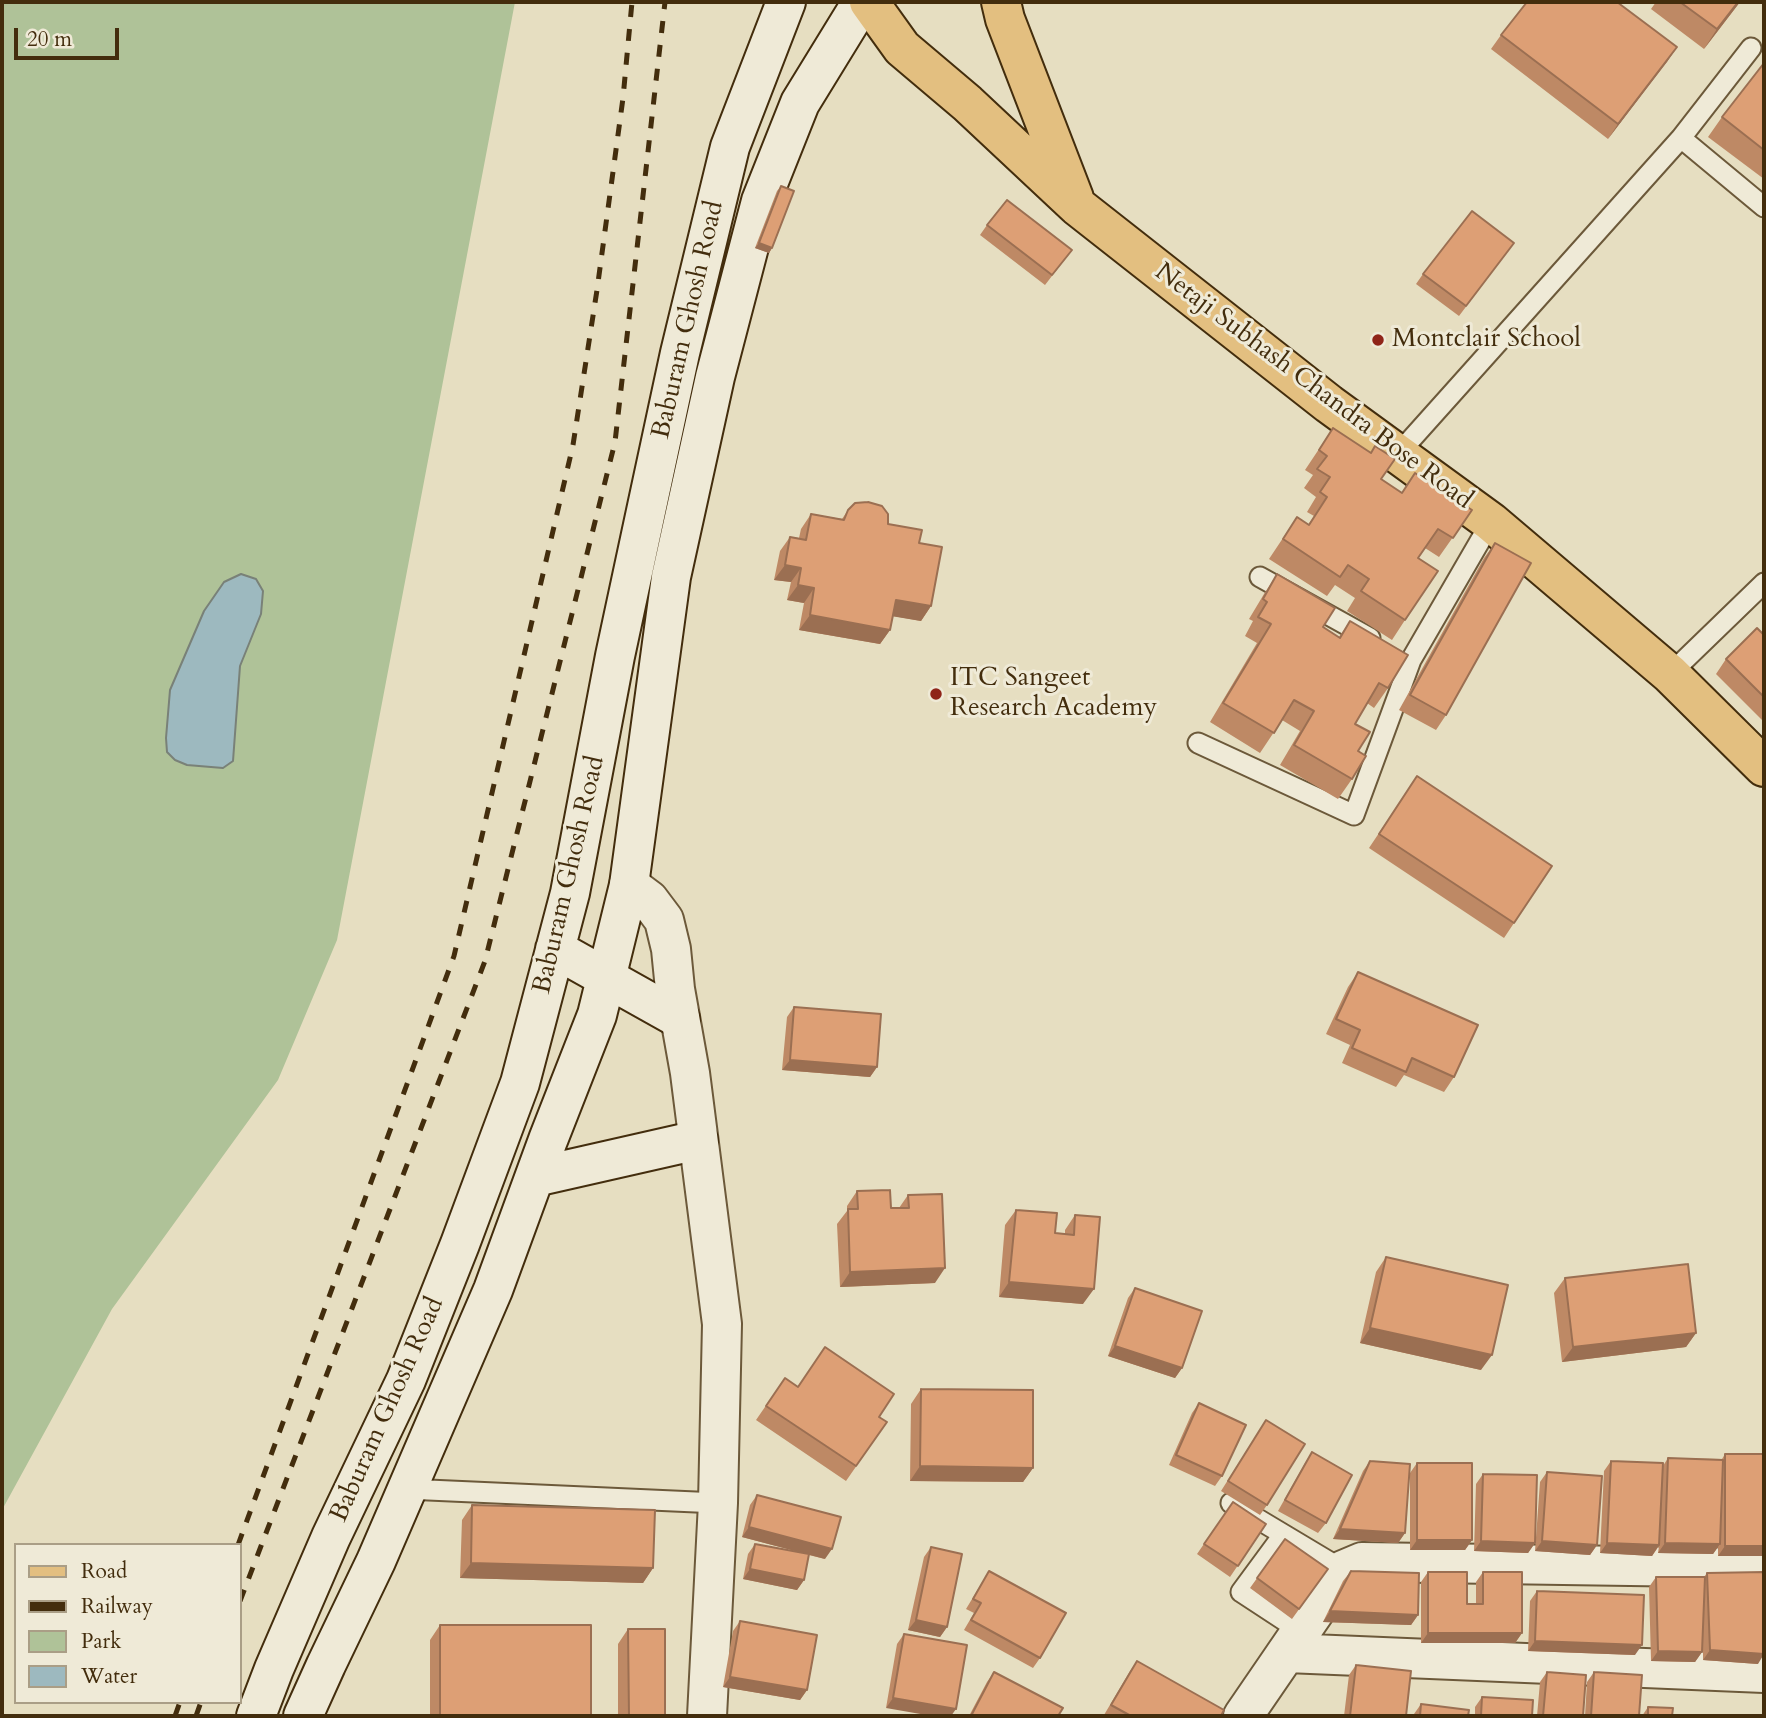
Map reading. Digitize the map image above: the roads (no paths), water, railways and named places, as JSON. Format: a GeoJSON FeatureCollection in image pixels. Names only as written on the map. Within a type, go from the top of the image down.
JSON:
{"type":"FeatureCollection","features":[{"type":"Feature","properties":{"kind":"main road","name":"Baburam Ghosh Road"},"geometry":{"type":"LineString","coordinates":[[256,1716],[331,1537],[406,1380],[520,1083],[570,893],[615,656],[680,353],[730,146],[786,2]]}},
{"type":"Feature","properties":{"kind":"main road","name":"Baburam Ghosh Road"},"geometry":{"type":"LineString","coordinates":[[303,1716],[376,1561],[493,1290],[597,1015],[629,885],[671,577],[715,377],[761,201],[800,103],[862,2]]}},
{"type":"Feature","properties":{"kind":"main road","name":"Netaji Subhash Chandra Bose Road"},"geometry":{"type":"LineString","coordinates":[[869,2],[902,48],[967,103],[1077,206],[1329,404],[1491,522],[1670,674],[1764,767]]}},
{"type":"Feature","properties":{"kind":"main road"},"geometry":{"type":"LineString","coordinates":[[1001,2],[1005,19],[1077,206]]}},
{"type":"Feature","properties":{"kind":"main road"},"geometry":{"type":"LineString","coordinates":[[615,656],[658,665]]}},
{"type":"Feature","properties":{"kind":"main road"},"geometry":{"type":"LineString","coordinates":[[629,885],[649,900],[664,920],[671,950],[690,1073],[722,1324],[718,1503],[707,1716]]}},
{"type":"Feature","properties":{"kind":"main road"},"geometry":{"type":"LineString","coordinates":[[555,950],[680,1019]]}},
{"type":"Feature","properties":{"kind":"main road"},"geometry":{"type":"LineString","coordinates":[[535,1177],[698,1140]]}},
{"type":"Feature","properties":{"kind":"main road"},"geometry":{"type":"LineString","coordinates":[[1243,1716],[1343,1570],[1362,1562],[1764,1568]]}},
{"type":"Feature","properties":{"kind":"main road"},"geometry":{"type":"LineString","coordinates":[[1294,1642],[1764,1673]]}},
{"type":"Feature","properties":{"kind":"lane"},"geometry":{"type":"LineString","coordinates":[[1398,454],[1681,138],[1751,48]]}},
{"type":"Feature","properties":{"kind":"lane"},"geometry":{"type":"LineString","coordinates":[[1681,138],[1764,207]]}},
{"type":"Feature","properties":{"kind":"lane"},"geometry":{"type":"LineString","coordinates":[[1198,743],[1354,815],[1399,654],[1491,522]]}},
{"type":"Feature","properties":{"kind":"lane"},"geometry":{"type":"LineString","coordinates":[[1260,577],[1399,654]]}},
{"type":"Feature","properties":{"kind":"lane"},"geometry":{"type":"LineString","coordinates":[[1670,674],[1764,583]]}},
{"type":"Feature","properties":{"kind":"lane"},"geometry":{"type":"LineString","coordinates":[[406,1489],[718,1503]]}},
{"type":"Feature","properties":{"kind":"lane"},"geometry":{"type":"LineString","coordinates":[[1230,1503],[1343,1570]]}},
{"type":"Feature","properties":{"kind":"lane"},"geometry":{"type":"LineString","coordinates":[[1283,1535],[1241,1592],[1294,1642]]}},
{"type":"Feature","properties":{"kind":"water"},"geometry":{"type":"Polygon","coordinates":[[[241,574],[256,579],[263,591],[261,614],[240,666],[233,761],[223,768],[187,765],[175,760],[167,752],[170,690],[204,611],[224,582],[241,574]]]}},
{"type":"Feature","properties":{"kind":"railway"},"geometry":{"type":"LineString","coordinates":[[239,1543],[454,956],[573,445],[623,98],[632,2]]}},
{"type":"Feature","properties":{"kind":"railway"},"geometry":{"type":"LineString","coordinates":[[242,1596],[485,961],[615,442],[665,2]]}},
{"type":"Feature","properties":{"kind":"railway"},"geometry":{"type":"LineString","coordinates":[[175,1716],[179,1704]]}},
{"type":"Feature","properties":{"kind":"railway"},"geometry":{"type":"LineString","coordinates":[[196,1716],[200,1704]]}},
{"type":"Feature","properties":{"kind":"place","name":"Montclair School"},"geometry":{"type":"Point","coordinates":[1378,340]}},
{"type":"Feature","properties":{"kind":"place","name":"ITC Sangeet Research Academy"},"geometry":{"type":"Point","coordinates":[936,694]}}]}
